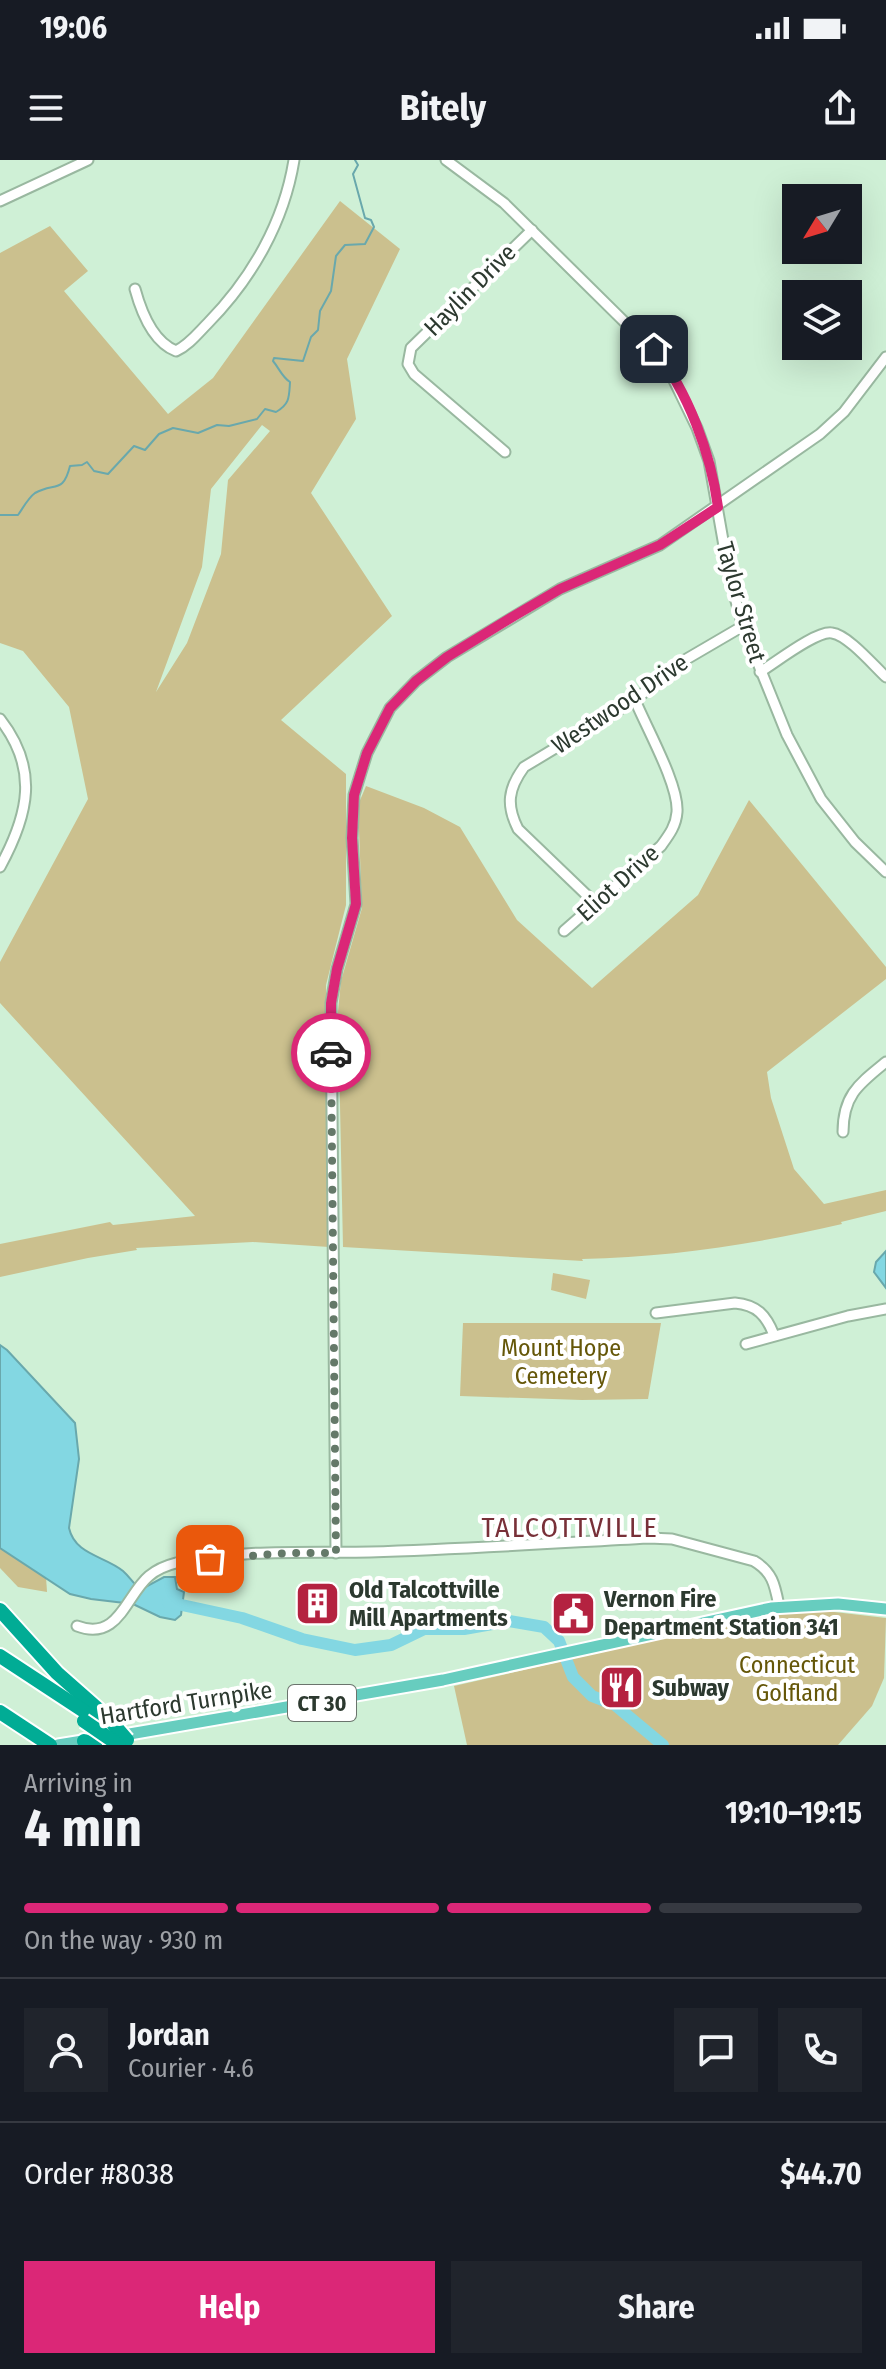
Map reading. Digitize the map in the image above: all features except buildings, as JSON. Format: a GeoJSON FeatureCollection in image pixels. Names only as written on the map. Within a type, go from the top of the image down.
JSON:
{"type":"FeatureCollection","features":[{"type":"Feature","properties":{"kind":"highway"},"geometry":{"type":"LineString","coordinates":[[0,1610],[96,1720]]}},
{"type":"Feature","properties":{"kind":"highway"},"geometry":{"type":"LineString","coordinates":[[0,1656],[127,1743]]}},
{"type":"Feature","properties":{"kind":"highway"},"geometry":{"type":"LineString","coordinates":[[0,1666],[96,1720],[127,1743]]}},
{"type":"Feature","properties":{"kind":"highway"},"geometry":{"type":"LineString","coordinates":[[0,1712],[50,1745]]}},
{"type":"Feature","properties":{"kind":"main road","name":"Hartford Turnpike"},"geometry":{"type":"LineString","coordinates":[[58,1745],[89,1744],[339,1700],[779,1606],[838,1604],[886,1609]]}},
{"type":"Feature","properties":{"kind":"street"},"geometry":{"type":"LineString","coordinates":[[135,289],[143,314],[169,348],[176,351],[185,347],[226,305],[256,263],[286,197],[294,160]]}},
{"type":"Feature","properties":{"kind":"street","name":"Taylor Street"},"geometry":{"type":"LineString","coordinates":[[446,160],[485,187],[532,230],[665,362],[705,450],[718,507],[727,569],[743,626],[787,735],[821,799],[855,842],[886,872]]}},
{"type":"Feature","properties":{"kind":"street"},"geometry":{"type":"LineString","coordinates":[[0,201],[83,161]]}},
{"type":"Feature","properties":{"kind":"street","name":"Haylin Drive"},"geometry":{"type":"LineString","coordinates":[[505,452],[414,374],[408,364],[411,348],[532,230]]}},
{"type":"Feature","properties":{"kind":"street"},"geometry":{"type":"LineString","coordinates":[[336,1553],[331,1003],[337,969],[356,904],[352,815],[354,795],[367,753],[390,708],[416,681],[447,657],[549,595],[660,545],[718,507],[835,422],[886,357]]}},
{"type":"Feature","properties":{"kind":"street","name":"Westwood Drive"},"geometry":{"type":"LineString","coordinates":[[595,903],[518,829],[510,813],[509,796],[513,782],[524,767],[635,700],[678,664],[743,626]]}},
{"type":"Feature","properties":{"kind":"street"},"geometry":{"type":"LineString","coordinates":[[760,672],[819,635],[832,632],[845,639],[886,677]]}},
{"type":"Feature","properties":{"kind":"street","name":"Eliot Drive"},"geometry":{"type":"LineString","coordinates":[[564,931],[661,846],[674,829],[677,810],[675,792],[635,700]]}},
{"type":"Feature","properties":{"kind":"street"},"geometry":{"type":"LineString","coordinates":[[0,719],[20,749],[26,773],[26,793],[23,814],[0,867]]}},
{"type":"Feature","properties":{"kind":"street"},"geometry":{"type":"LineString","coordinates":[[843,1132],[847,1101],[854,1090],[886,1062]]}},
{"type":"Feature","properties":{"kind":"street"},"geometry":{"type":"LineString","coordinates":[[656,1313],[748,1304],[760,1310],[774,1335]]}},
{"type":"Feature","properties":{"kind":"street"},"geometry":{"type":"LineString","coordinates":[[746,1344],[886,1309]]}},
{"type":"Feature","properties":{"kind":"street"},"geometry":{"type":"LineString","coordinates":[[77,1626],[90,1631],[102,1628],[116,1618],[140,1585],[155,1572],[190,1561],[287,1553],[649,1538],[672,1539],[754,1561],[765,1568],[776,1588],[779,1606]]}},
{"type":"Feature","properties":{"kind":"green space"},"geometry":{"type":"Polygon","coordinates":[[[340,201],[400,249],[347,359],[356,419],[311,493],[392,616],[281,720],[346,774],[346,905],[326,985],[329,1247],[253,1242],[136,1248],[0,1277],[0,1244],[110,1222],[113,1225],[195,1216],[0,1003],[0,962],[88,799],[69,707],[23,651],[0,643],[0,253],[50,226],[88,271],[64,291],[168,414],[213,378],[340,201]],[[262,425],[211,489],[202,567],[156,692],[187,643],[221,554],[228,480],[270,431],[262,425]]]}},
{"type":"Feature","properties":{"kind":"green space"},"geometry":{"type":"Polygon","coordinates":[[[366,786],[424,808],[460,827],[517,920],[592,988],[698,895],[749,800],[886,967],[886,979],[767,1072],[771,1098],[794,1169],[824,1204],[886,1190],[886,1211],[778,1238],[648,1256],[583,1261],[343,1247],[338,1011],[341,981],[362,908],[358,805],[366,786]]]}},
{"type":"Feature","properties":{"kind":"green space"},"geometry":{"type":"Polygon","coordinates":[[[553,1273],[590,1280],[586,1299],[551,1290],[553,1273]]]}},
{"type":"Feature","properties":{"kind":"green space","name":"Mount Hope Cemetery"},"geometry":{"type":"Polygon","coordinates":[[[463,1323],[661,1323],[648,1399],[460,1396],[463,1323]]]}},
{"type":"Feature","properties":{"kind":"green space"},"geometry":{"type":"Polygon","coordinates":[[[0,1548],[46,1577],[47,1592],[18,1587],[0,1568],[0,1548]]]}},
{"type":"Feature","properties":{"kind":"green space","name":"Connecticut Golfland"},"geometry":{"type":"Polygon","coordinates":[[[826,1611],[886,1618],[884,1678],[872,1706],[838,1745],[467,1745],[454,1686],[768,1614],[826,1611]]]}},
{"type":"Feature","properties":{"kind":"water"},"geometry":{"type":"Polygon","coordinates":[[[886,1251],[886,1288],[874,1272],[876,1262],[886,1251]]]}},
{"type":"Feature","properties":{"kind":"water"},"geometry":{"type":"Polygon","coordinates":[[[0,1345],[75,1423],[79,1459],[69,1528],[72,1537],[84,1550],[116,1566],[142,1589],[164,1577],[175,1577],[177,1589],[184,1592],[181,1615],[175,1620],[160,1617],[133,1604],[70,1594],[0,1548],[0,1345]]]}},
{"type":"Feature","properties":{"kind":"waterway"},"geometry":{"type":"LineString","coordinates":[[0,515],[18,515],[35,493],[61,484],[70,466],[87,462],[94,471],[108,474],[134,446],[145,450],[159,434],[173,428],[198,433],[217,425],[229,426],[257,419],[265,409],[276,412],[284,406],[289,396],[290,382],[273,361],[274,358],[303,361],[311,337],[318,330],[320,311],[331,291],[336,256],[345,245],[365,244],[374,227],[371,220],[365,218],[353,174],[358,165],[355,160]]}},
{"type":"Feature","properties":{"kind":"waterway"},"geometry":{"type":"LineString","coordinates":[[168,1602],[242,1618],[302,1639],[355,1650],[391,1645],[424,1629],[464,1629],[509,1621],[544,1627],[559,1641],[573,1677],[592,1696],[615,1705],[663,1745]]}},
{"type":"Feature","properties":{"kind":"way so far"},"geometry":{"type":"LineString","coordinates":[[210,1559],[336,1553],[331,1053]]}},
{"type":"Feature","properties":{"kind":"place","name":"Old Talcottville Mill Apartments"},"geometry":{"type":"Point","coordinates":[318,1604]}},
{"type":"Feature","properties":{"kind":"place","name":"Vernon Fire Department Station 341"},"geometry":{"type":"Point","coordinates":[573,1613]}},
{"type":"Feature","properties":{"kind":"place","name":"Subway"},"geometry":{"type":"Point","coordinates":[621,1688]}},
{"type":"Feature","properties":{"kind":"district","name":"TALCOTTVILLE"},"geometry":{"type":"Point","coordinates":[570,1527]}},
{"type":"Feature","properties":{"kind":"route"},"geometry":{"type":"LineString","coordinates":[[331,1053],[331,1003],[337,969],[356,904],[352,838],[354,795],[367,753],[390,708],[416,681],[447,657],[538,601],[660,545],[718,507],[709,461],[697,428],[665,362],[654,349]]}}]}
